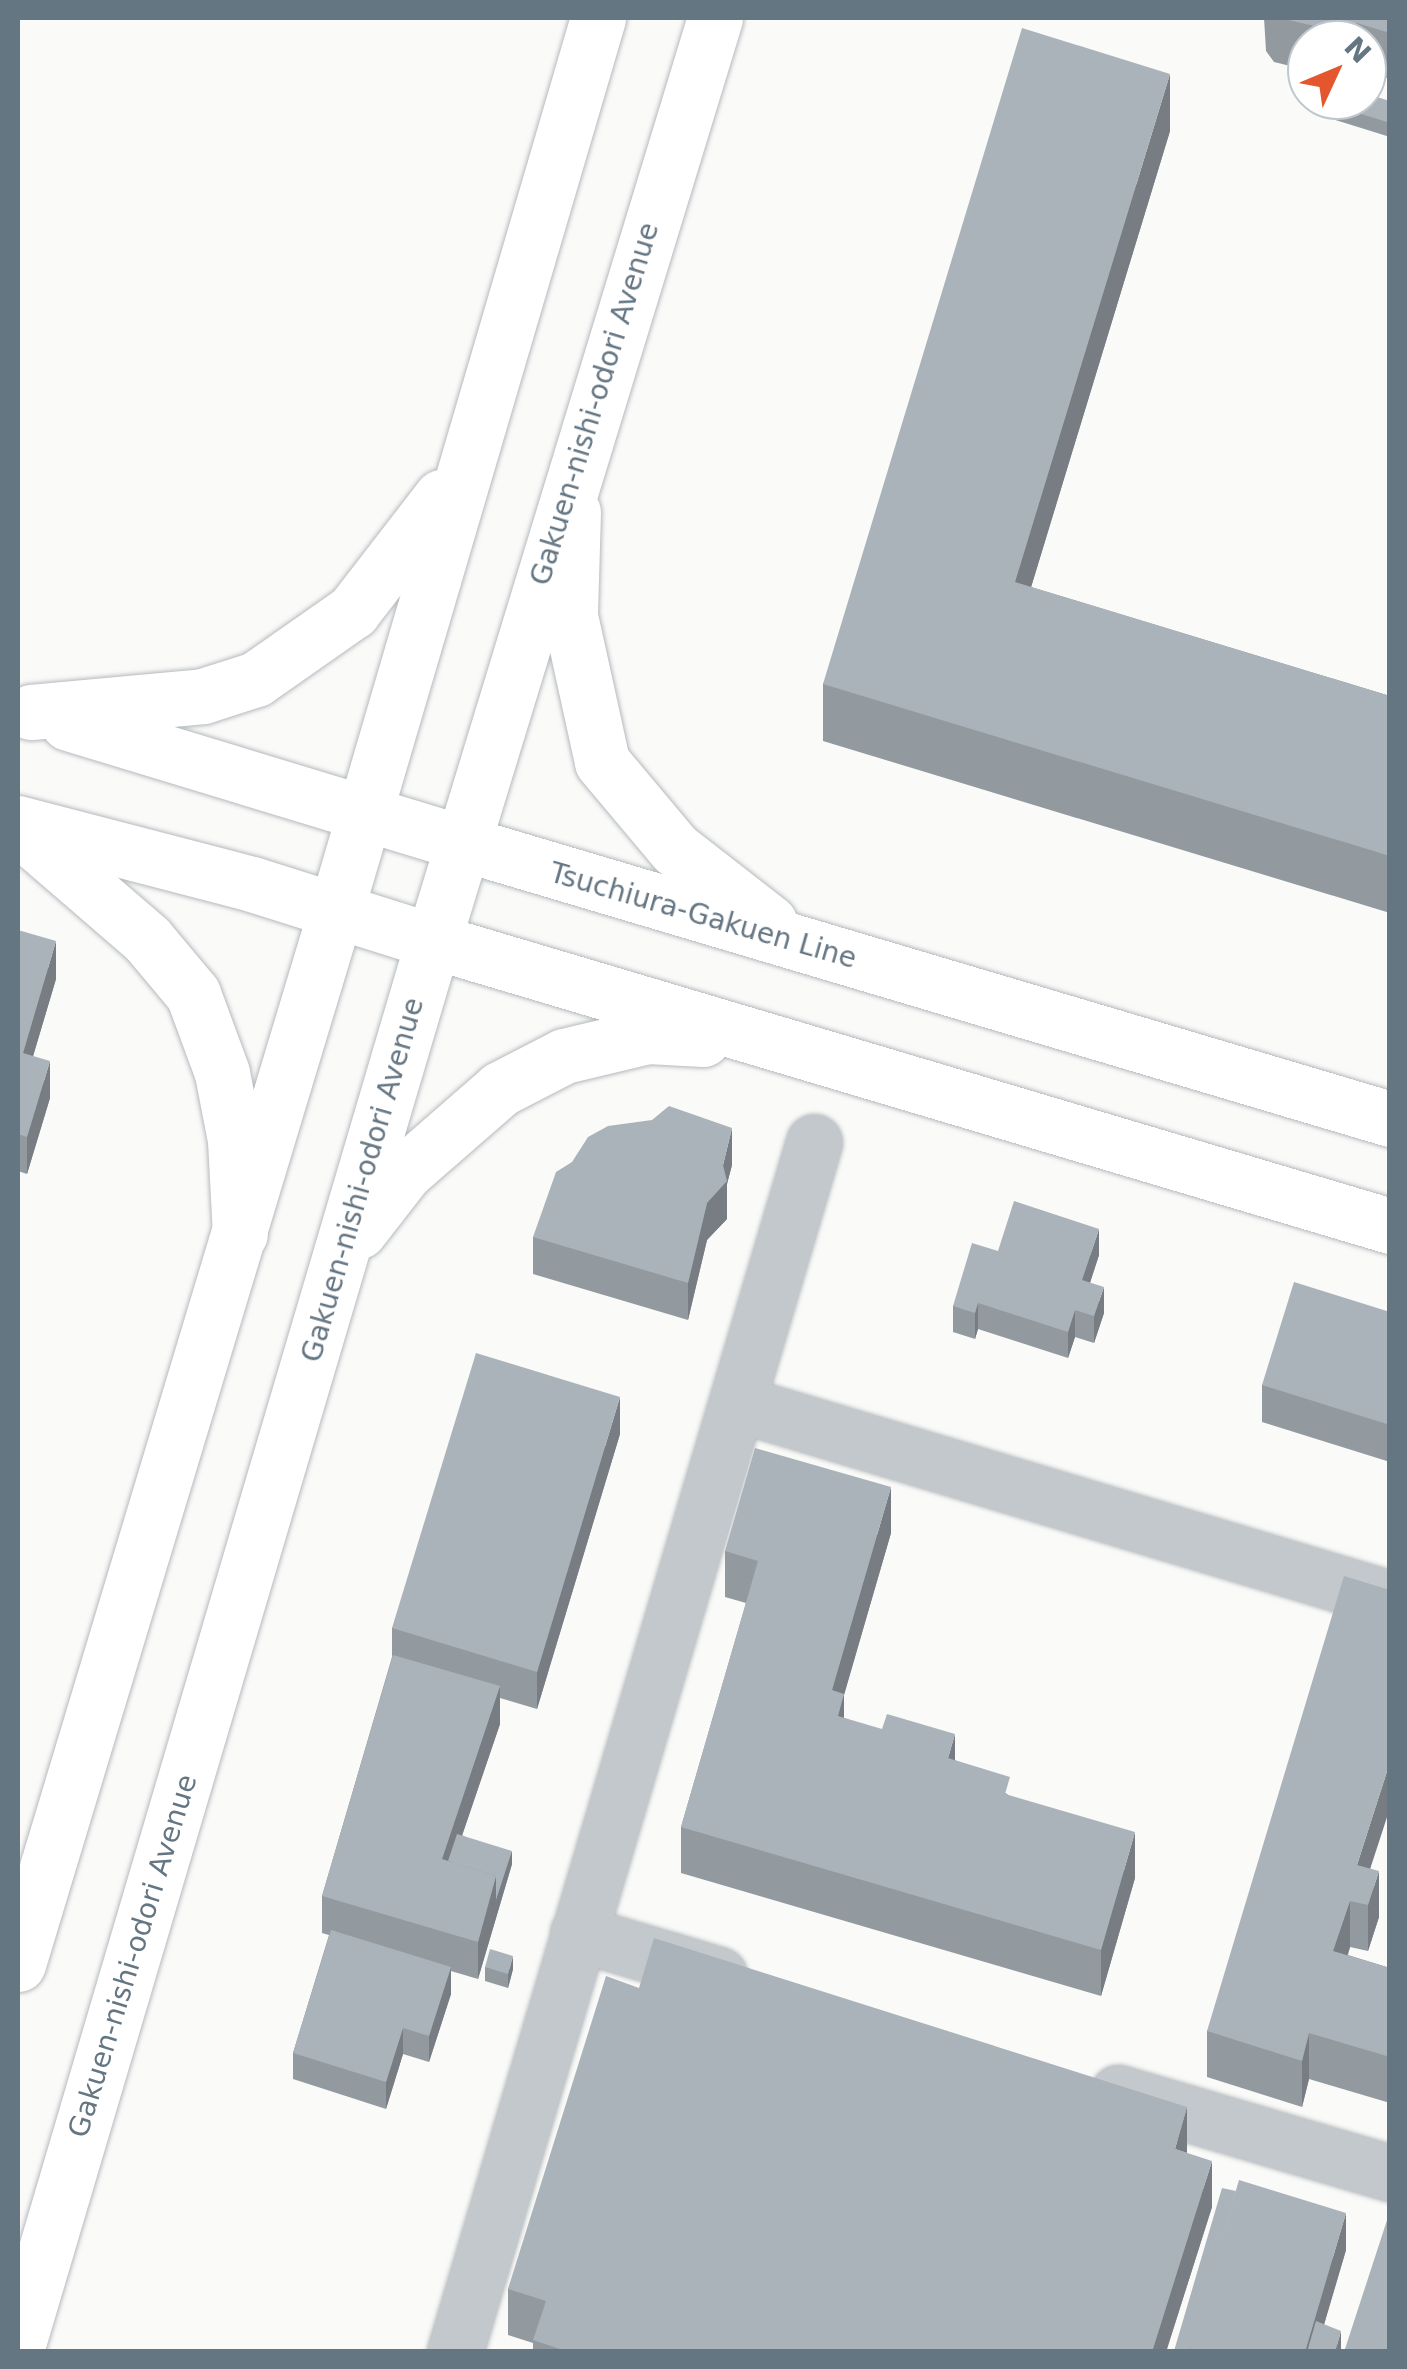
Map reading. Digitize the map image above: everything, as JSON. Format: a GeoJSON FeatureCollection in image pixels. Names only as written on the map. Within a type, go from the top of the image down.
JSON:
{"type":"FeatureCollection","features":[{"type":"Feature","properties":{"kind":"main road"},"geometry":{"type":"LineString","coordinates":[[18,1964],[240,1234],[598,18]]}},
{"type":"Feature","properties":{"kind":"main road","name":"Gakuen-nishi-odori Avenue"},"geometry":{"type":"LineString","coordinates":[[18,2344],[432,941],[715,18]]}},
{"type":"Feature","properties":{"kind":"main road"},"geometry":{"type":"LineString","coordinates":[[24,710],[202,696],[275,669],[320,640],[382,580],[424,526],[477,433]]}},
{"type":"Feature","properties":{"kind":"main road"},"geometry":{"type":"LineString","coordinates":[[576,464],[570,616],[602,762],[675,849],[802,944]]}},
{"type":"Feature","properties":{"kind":"main road","name":"Tsuchiura-Gakuen Line"},"geometry":{"type":"LineString","coordinates":[[24,710],[1390,1119]]}},
{"type":"Feature","properties":{"kind":"main road"},"geometry":{"type":"LineString","coordinates":[[18,825],[336,910],[1390,1226]]}},
{"type":"Feature","properties":{"kind":"main road"},"geometry":{"type":"LineString","coordinates":[[18,825],[147,939],[193,994],[222,1073],[235,1140],[240,1234]]}},
{"type":"Feature","properties":{"kind":"main road"},"geometry":{"type":"LineString","coordinates":[[339,1257],[405,1172],[446,1132],[500,1089],[564,1056],[648,1036],[772,1042]]}},
{"type":"Feature","properties":{"kind":"street"},"geometry":{"type":"LineString","coordinates":[[456,2352],[578,1933],[740,1404],[814,1142]]}},
{"type":"Feature","properties":{"kind":"street"},"geometry":{"type":"LineString","coordinates":[[740,1404],[1390,1598]]}},
{"type":"Feature","properties":{"kind":"street"},"geometry":{"type":"LineString","coordinates":[[578,1933],[769,1990]]}},
{"type":"Feature","properties":{"kind":"street"},"geometry":{"type":"LineString","coordinates":[[1070,2079],[1390,2173]]}},
{"type":"Feature","properties":{"kind":"building"},"geometry":{"type":"Polygon","coordinates":[[[1280,18],[1390,18],[1390,33],[1387,20],[1280,18]]]}},
{"type":"Feature","properties":{"kind":"building"},"geometry":{"type":"Polygon","coordinates":[[[1022,28],[1170,74],[1015,582],[1390,696],[1390,856],[823,684],[1022,28]]]}},
{"type":"Feature","properties":{"kind":"building"},"geometry":{"type":"Polygon","coordinates":[[[1387,100],[1390,101],[1390,123],[1380,120],[1387,120],[1387,100]]]}},
{"type":"Feature","properties":{"kind":"building"},"geometry":{"type":"Polygon","coordinates":[[[18,930],[56,941],[23,1053],[50,1061],[27,1137],[18,1134],[18,930]]]}},
{"type":"Feature","properties":{"kind":"building"},"geometry":{"type":"Polygon","coordinates":[[[669,1106],[732,1128],[723,1165],[727,1181],[707,1203],[688,1283],[533,1237],[556,1172],[572,1162],[588,1137],[608,1126],[652,1120],[669,1106]]]}},
{"type":"Feature","properties":{"kind":"building"},"geometry":{"type":"Polygon","coordinates":[[[1014,1201],[1099,1229],[1082,1280],[1104,1287],[1094,1316],[1075,1310],[1068,1332],[978,1303],[975,1313],[953,1306],[972,1243],[998,1251],[1014,1201]]]}},
{"type":"Feature","properties":{"kind":"building"},"geometry":{"type":"Polygon","coordinates":[[[1294,1282],[1390,1312],[1390,1425],[1262,1385],[1294,1282]]]}},
{"type":"Feature","properties":{"kind":"building"},"geometry":{"type":"Polygon","coordinates":[[[476,1353],[620,1397],[537,1672],[392,1628],[476,1353]]]}},
{"type":"Feature","properties":{"kind":"building"},"geometry":{"type":"Polygon","coordinates":[[[755,1448],[891,1487],[832,1690],[844,1694],[838,1716],[882,1729],[887,1714],[955,1734],[948,1758],[1010,1777],[1005,1794],[1135,1832],[1101,1950],[681,1827],[758,1561],[725,1551],[755,1448]]]}},
{"type":"Feature","properties":{"kind":"building"},"geometry":{"type":"Polygon","coordinates":[[[1344,1576],[1390,1590],[1390,1762],[1357,1865],[1379,1871],[1368,1905],[1350,1901],[1333,1951],[1390,1968],[1390,2057],[1309,2033],[1302,2061],[1207,2031],[1344,1576]]]}},
{"type":"Feature","properties":{"kind":"building"},"geometry":{"type":"Polygon","coordinates":[[[393,1655],[500,1686],[442,1859],[496,1876],[478,1942],[322,1896],[393,1655]]]}},
{"type":"Feature","properties":{"kind":"building"},"geometry":{"type":"Polygon","coordinates":[[[457,1834],[512,1851],[496,1900],[496,1876],[448,1861],[457,1834]]]}},
{"type":"Feature","properties":{"kind":"building"},"geometry":{"type":"Polygon","coordinates":[[[331,1930],[451,1967],[429,2036],[403,2028],[386,2082],[293,2053],[331,1930]]]}},
{"type":"Feature","properties":{"kind":"building"},"geometry":{"type":"Polygon","coordinates":[[[654,1938],[1187,2107],[1175,2149],[1212,2161],[1152,2352],[569,2352],[533,2340],[546,2301],[508,2289],[606,1976],[639,1988],[654,1938]]]}},
{"type":"Feature","properties":{"kind":"building"},"geometry":{"type":"Polygon","coordinates":[[[490,1949],[513,1956],[508,1974],[485,1967],[490,1949]]]}},
{"type":"Feature","properties":{"kind":"building"},"geometry":{"type":"Polygon","coordinates":[[[1239,2180],[1346,2213],[1305,2352],[1199,2352],[1189,2348],[1239,2180]]]}},
{"type":"Feature","properties":{"kind":"building"},"geometry":{"type":"Polygon","coordinates":[[[1222,2188],[1236,2191],[1189,2352],[1165,2352],[1174,2351],[1222,2188]]]}},
{"type":"Feature","properties":{"kind":"building"},"geometry":{"type":"Polygon","coordinates":[[[1390,2211],[1390,2352],[1344,2352],[1390,2211]]]}},
{"type":"Feature","properties":{"kind":"building"},"geometry":{"type":"Polygon","coordinates":[[[1316,2321],[1341,2331],[1335,2352],[1307,2352],[1316,2321]]]}}]}
